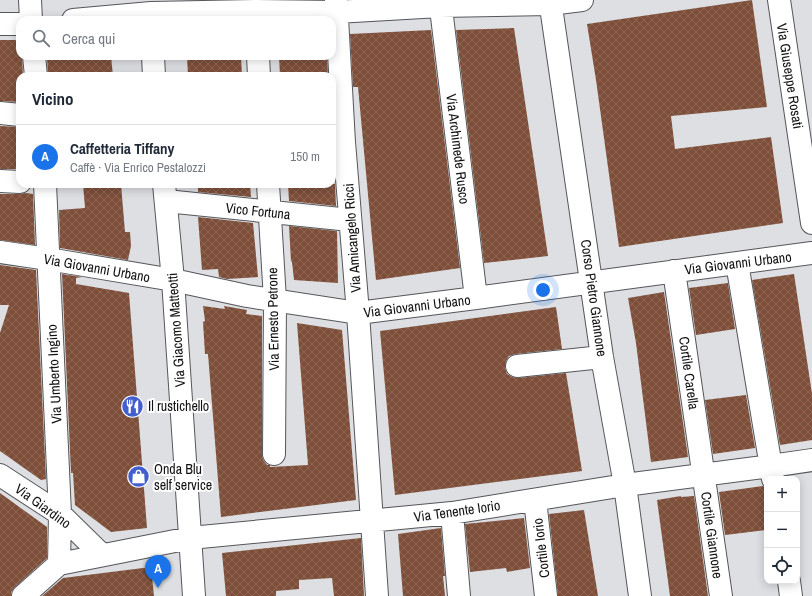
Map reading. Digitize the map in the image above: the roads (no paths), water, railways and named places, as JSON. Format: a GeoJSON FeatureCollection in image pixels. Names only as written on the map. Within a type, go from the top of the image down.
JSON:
{"type":"FeatureCollection","features":[{"type":"Feature","properties":{"kind":"street"},"geometry":{"type":"LineString","coordinates":[[30,0],[31,16]]}},
{"type":"Feature","properties":{"kind":"street"},"geometry":{"type":"LineString","coordinates":[[107,16],[150,11],[255,10],[336,6],[550,2],[582,0]]}},
{"type":"Feature","properties":{"kind":"street","name":"Via Giuseppe Rosati"},"geometry":{"type":"LineString","coordinates":[[779,0],[812,223]]}},
{"type":"Feature","properties":{"kind":"street","name":"Corso Pietro Giannone"},"geometry":{"type":"LineString","coordinates":[[550,2],[602,357],[625,485],[640,596]]}},
{"type":"Feature","properties":{"kind":"street","name":"Via Archimede Rusco"},"geometry":{"type":"LineString","coordinates":[[440,3],[476,298]]}},
{"type":"Feature","properties":{"kind":"street","name":"Via Amicangelo Ricci"},"geometry":{"type":"LineString","coordinates":[[336,6],[338,142],[350,220],[358,313],[376,596]]}},
{"type":"Feature","properties":{"kind":"street"},"geometry":{"type":"LineString","coordinates":[[0,24],[16,24]]}},
{"type":"Feature","properties":{"kind":"street"},"geometry":{"type":"LineString","coordinates":[[34,60],[36,72]]}},
{"type":"Feature","properties":{"kind":"street"},"geometry":{"type":"LineString","coordinates":[[153,60],[154,72]]}},
{"type":"Feature","properties":{"kind":"street"},"geometry":{"type":"LineString","coordinates":[[258,60],[259,72]]}},
{"type":"Feature","properties":{"kind":"street"},"geometry":{"type":"LineString","coordinates":[[0,114],[16,115]]}},
{"type":"Feature","properties":{"kind":"street"},"geometry":{"type":"LineString","coordinates":[[0,181],[16,182]]}},
{"type":"Feature","properties":{"kind":"street","name":"Via Umberto Ingino"},"geometry":{"type":"LineString","coordinates":[[45,188],[60,514],[59,564]]}},
{"type":"Feature","properties":{"kind":"street","name":"Via Ernesto Petrone"},"geometry":{"type":"LineString","coordinates":[[268,188],[275,300],[274,454]]}},
{"type":"Feature","properties":{"kind":"street","name":"Vico Fortuna"},"geometry":{"type":"LineString","coordinates":[[165,193],[270,212],[350,220]]}},
{"type":"Feature","properties":{"kind":"street","name":"Via Giacomo Matteotti"},"geometry":{"type":"LineString","coordinates":[[165,193],[173,280],[190,538],[189,592]]}},
{"type":"Feature","properties":{"kind":"street","name":"Via Giovanni Urbano"},"geometry":{"type":"LineString","coordinates":[[0,252],[173,280],[248,296],[358,313],[812,253]]}},
{"type":"Feature","properties":{"kind":"street"},"geometry":{"type":"LineString","coordinates":[[737,263],[772,472]]}},
{"type":"Feature","properties":{"kind":"street","name":"Cortile Carella"},"geometry":{"type":"LineString","coordinates":[[674,271],[704,475]]}},
{"type":"Feature","properties":{"kind":"street"},"geometry":{"type":"LineString","coordinates":[[518,366],[602,357]]}},
{"type":"Feature","properties":{"kind":"street","name":"Via Tenente Iorio"},"geometry":{"type":"LineString","coordinates":[[59,564],[190,538],[452,513],[625,485],[704,475],[772,472],[812,460]]}},
{"type":"Feature","properties":{"kind":"street","name":"Via Giardino"},"geometry":{"type":"LineString","coordinates":[[0,475],[60,514],[102,555]]}},
{"type":"Feature","properties":{"kind":"street","name":"Cortile Giannone"},"geometry":{"type":"LineString","coordinates":[[704,475],[721,596]]}},
{"type":"Feature","properties":{"kind":"street","name":"Cortile Iorio"},"geometry":{"type":"LineString","coordinates":[[535,500],[546,596]]}},
{"type":"Feature","properties":{"kind":"street"},"geometry":{"type":"LineString","coordinates":[[452,513],[459,596]]}},
{"type":"Feature","properties":{"kind":"street"},"geometry":{"type":"LineString","coordinates":[[23,596],[59,564]]}},
{"type":"Feature","properties":{"kind":"street"},"geometry":{"type":"LineString","coordinates":[[789,584],[791,596]]}},
{"type":"Feature","properties":{"kind":"place","name":"Il rustichello"},"geometry":{"type":"Point","coordinates":[133,406]}},
{"type":"Feature","properties":{"kind":"place","name":"Onda Blu self service"},"geometry":{"type":"Point","coordinates":[138,477]}},
{"type":"Feature","properties":{"kind":"place","name":"Caffetteria Tiffany"},"geometry":{"type":"Point","coordinates":[158,588]}}]}
